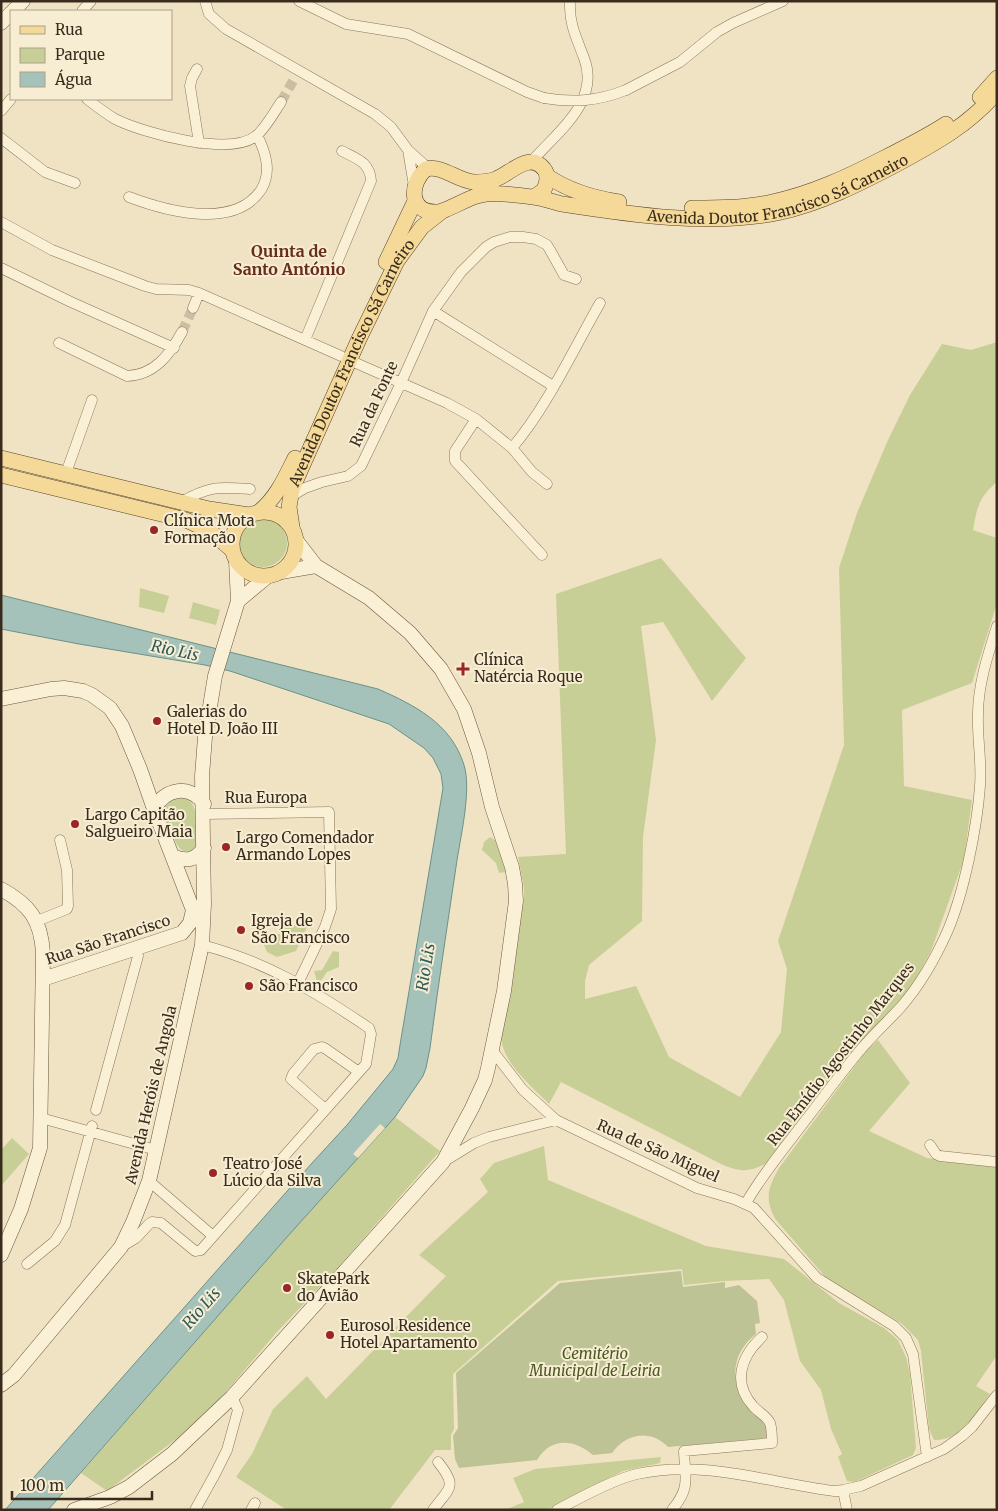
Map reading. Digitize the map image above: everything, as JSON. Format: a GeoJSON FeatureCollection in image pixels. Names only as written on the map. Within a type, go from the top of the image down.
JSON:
{"type":"FeatureCollection","features":[{"type":"Feature","properties":{"kind":"main road","name":"Avenida Doutor Francisco Sá Carneiro"},"geometry":{"type":"LineString","coordinates":[[531,162],[542,166],[546,173],[569,189],[601,199],[650,206],[709,208],[772,202],[832,183],[919,140],[958,116],[977,101],[997,78]]}},
{"type":"Feature","properties":{"kind":"main road","name":"Avenida Doutor Francisco Sá Carneiro"},"geometry":{"type":"LineString","coordinates":[[254,514],[270,503],[281,486],[345,358],[397,261],[422,226],[459,202],[478,196],[500,194],[534,197],[561,204],[659,216],[716,218],[778,213],[801,207],[849,188],[930,147],[968,122],[997,92]]}},
{"type":"Feature","properties":{"kind":"main road"},"geometry":{"type":"LineString","coordinates":[[429,168],[436,168],[467,182],[483,182],[497,179],[519,165],[531,162]]}},
{"type":"Feature","properties":{"kind":"main road","name":"Avenida Doutor Francisco Sá Carneiro"},"geometry":{"type":"LineString","coordinates":[[294,534],[289,508],[290,497],[296,480],[345,358],[404,226],[422,173],[429,168]]}},
{"type":"Feature","properties":{"kind":"main road"},"geometry":{"type":"LineString","coordinates":[[534,197],[544,190],[546,173]]}},
{"type":"Feature","properties":{"kind":"main road"},"geometry":{"type":"LineString","coordinates":[[414,195],[423,210],[433,213],[442,212]]}},
{"type":"Feature","properties":{"kind":"main road"},"geometry":{"type":"LineString","coordinates":[[1,458],[224,513],[254,514],[269,512],[286,520],[294,534],[296,549],[288,566],[274,574],[259,576],[250,574],[210,531],[186,520],[1,474]]}},
{"type":"Feature","properties":{"kind":"main road"},"geometry":{"type":"LineString","coordinates":[[234,555],[232,539],[234,530],[240,522],[254,514]]}},
{"type":"Feature","properties":{"kind":"street"},"geometry":{"type":"LineString","coordinates":[[14,10],[23,1]]}},
{"type":"Feature","properties":{"kind":"street"},"geometry":{"type":"LineString","coordinates":[[204,1],[209,14],[226,29],[375,114],[391,127],[408,150],[429,168]]}},
{"type":"Feature","properties":{"kind":"street"},"geometry":{"type":"LineString","coordinates":[[299,1],[346,24],[408,34],[527,92],[544,98],[573,102],[612,96],[626,90],[680,62],[725,28],[783,1]]}},
{"type":"Feature","properties":{"kind":"street"},"geometry":{"type":"LineString","coordinates":[[531,162],[576,113],[583,102],[586,92],[588,71],[572,27],[570,2]]}},
{"type":"Feature","properties":{"kind":"street"},"geometry":{"type":"LineString","coordinates":[[1,23],[10,14]]}},
{"type":"Feature","properties":{"kind":"street"},"geometry":{"type":"LineString","coordinates":[[197,69],[190,86],[199,143]]}},
{"type":"Feature","properties":{"kind":"street"},"geometry":{"type":"LineString","coordinates":[[293,81],[298,70]]}},
{"type":"Feature","properties":{"kind":"street"},"geometry":{"type":"LineString","coordinates":[[1,111],[10,100]]}},
{"type":"Feature","properties":{"kind":"street"},"geometry":{"type":"LineString","coordinates":[[88,100],[115,118],[133,126],[214,145],[238,144],[257,136],[281,102]]}},
{"type":"Feature","properties":{"kind":"street"},"geometry":{"type":"LineString","coordinates":[[129,197],[156,207],[198,213],[232,211],[246,205],[255,198],[267,177],[268,165],[264,150],[257,136]]}},
{"type":"Feature","properties":{"kind":"street"},"geometry":{"type":"LineString","coordinates":[[1,138],[45,172],[75,183]]}},
{"type":"Feature","properties":{"kind":"street"},"geometry":{"type":"LineString","coordinates":[[544,147],[546,173]]}},
{"type":"Feature","properties":{"kind":"street"},"geometry":{"type":"LineString","coordinates":[[408,150],[414,195]]}},
{"type":"Feature","properties":{"kind":"street"},"geometry":{"type":"LineString","coordinates":[[304,340],[371,181],[370,169],[365,163],[342,151]]}},
{"type":"Feature","properties":{"kind":"street"},"geometry":{"type":"LineString","coordinates":[[1,222],[52,250],[145,286],[156,289],[189,290],[199,293],[447,402],[476,419],[512,448],[532,472],[546,484]]}},
{"type":"Feature","properties":{"kind":"street","name":"Rua da Fonte"},"geometry":{"type":"LineString","coordinates":[[290,497],[322,482],[348,476],[362,466],[433,311],[453,282],[486,247],[502,239],[523,237],[542,242],[550,250],[564,274],[576,279]]}},
{"type":"Feature","properties":{"kind":"street"},"geometry":{"type":"LineString","coordinates":[[1,268],[174,348]]}},
{"type":"Feature","properties":{"kind":"street"},"geometry":{"type":"LineString","coordinates":[[193,308],[199,293]]}},
{"type":"Feature","properties":{"kind":"street"},"geometry":{"type":"LineString","coordinates":[[512,448],[523,435],[554,386],[600,303]]}},
{"type":"Feature","properties":{"kind":"street"},"geometry":{"type":"LineString","coordinates":[[433,311],[554,386]]}},
{"type":"Feature","properties":{"kind":"street"},"geometry":{"type":"LineString","coordinates":[[59,343],[128,376],[150,370],[166,357],[174,348],[182,332]]}},
{"type":"Feature","properties":{"kind":"street"},"geometry":{"type":"LineString","coordinates":[[66,474],[92,400]]}},
{"type":"Feature","properties":{"kind":"street"},"geometry":{"type":"LineString","coordinates":[[476,419],[456,451],[455,461],[542,555]]}},
{"type":"Feature","properties":{"kind":"street"},"geometry":{"type":"LineString","coordinates":[[181,502],[214,488],[250,489]]}},
{"type":"Feature","properties":{"kind":"street"},"geometry":{"type":"LineString","coordinates":[[74,1510],[105,1502],[129,1487],[172,1454],[232,1397],[443,1162],[477,1095],[489,1047],[497,988],[510,937],[516,901],[514,875],[492,808],[479,754],[464,709],[441,669],[410,633],[369,598],[316,566],[294,534]]}},
{"type":"Feature","properties":{"kind":"street"},"geometry":{"type":"LineString","coordinates":[[173,856],[183,860],[191,860],[199,855],[204,848],[202,776],[207,722],[215,676],[238,601],[234,555]]}},
{"type":"Feature","properties":{"kind":"street"},"geometry":{"type":"LineString","coordinates":[[238,601],[274,574],[316,566]]}},
{"type":"Feature","properties":{"kind":"street","name":"Rua Emídio Agostinho Marques"},"geometry":{"type":"LineString","coordinates":[[746,1203],[771,1167],[861,1049],[913,992],[930,966],[948,929],[962,887],[972,840],[980,786],[979,697],[997,626]]}},
{"type":"Feature","properties":{"kind":"street"},"geometry":{"type":"LineString","coordinates":[[1,699],[64,688],[83,691],[92,695],[102,701],[116,716],[140,769],[193,910],[190,923],[182,933]]}},
{"type":"Feature","properties":{"kind":"street"},"geometry":{"type":"LineString","coordinates":[[188,792],[202,776]]}},
{"type":"Feature","properties":{"kind":"street"},"geometry":{"type":"LineString","coordinates":[[145,785],[166,795]]}},
{"type":"Feature","properties":{"kind":"street"},"geometry":{"type":"LineString","coordinates":[[154,809],[166,795],[188,792],[200,799],[203,809]]}},
{"type":"Feature","properties":{"kind":"street","name":"Rua Europa"},"geometry":{"type":"LineString","coordinates":[[203,809],[329,812],[331,909],[326,927],[298,983]]}},
{"type":"Feature","properties":{"kind":"street"},"geometry":{"type":"LineString","coordinates":[[37,921],[67,909],[67,870],[60,840]]}},
{"type":"Feature","properties":{"kind":"street","name":"Avenida Heróis de Angola"},"geometry":{"type":"LineString","coordinates":[[1,1385],[14,1375],[121,1247],[149,1181],[202,945],[204,848]]}},
{"type":"Feature","properties":{"kind":"street"},"geometry":{"type":"LineString","coordinates":[[1,889],[27,907],[37,921],[43,944],[40,1148],[21,1209],[1,1255]]}},
{"type":"Feature","properties":{"kind":"street","name":"Rua São Francisco"},"geometry":{"type":"LineString","coordinates":[[43,979],[182,933],[202,945],[250,959],[298,983],[369,1028],[371,1034],[366,1064],[359,1072]]}},
{"type":"Feature","properties":{"kind":"street"},"geometry":{"type":"LineString","coordinates":[[96,1110],[138,956],[135,948]]}},
{"type":"Feature","properties":{"kind":"street"},"geometry":{"type":"LineString","coordinates":[[121,1247],[136,1238],[152,1222],[160,1223],[195,1252],[201,1250],[359,1072],[326,1049],[318,1047],[314,1049],[293,1074],[292,1079],[325,1109]]}},
{"type":"Feature","properties":{"kind":"street","name":"Rua de São Miguel"},"geometry":{"type":"LineString","coordinates":[[489,1047],[523,1090],[556,1120],[697,1188],[746,1203],[760,1213],[817,1278],[886,1320],[900,1331],[910,1346],[914,1360],[927,1457]]}},
{"type":"Feature","properties":{"kind":"street"},"geometry":{"type":"LineString","coordinates":[[41,1118],[91,1129],[156,1150]]}},
{"type":"Feature","properties":{"kind":"street"},"geometry":{"type":"LineString","coordinates":[[443,1162],[488,1137],[556,1120]]}},
{"type":"Feature","properties":{"kind":"street"},"geometry":{"type":"LineString","coordinates":[[27,1264],[55,1241],[64,1228],[91,1129]]}},
{"type":"Feature","properties":{"kind":"street"},"geometry":{"type":"LineString","coordinates":[[930,1145],[936,1154],[940,1156],[997,1162]]}},
{"type":"Feature","properties":{"kind":"street"},"geometry":{"type":"LineString","coordinates":[[149,1181],[214,1236]]}},
{"type":"Feature","properties":{"kind":"street"},"geometry":{"type":"LineString","coordinates":[[672,1510],[686,1490],[684,1451],[772,1442],[769,1421],[748,1400],[744,1392],[740,1372],[745,1358],[762,1337]]}},
{"type":"Feature","properties":{"kind":"street"},"geometry":{"type":"LineString","coordinates":[[557,1510],[625,1478],[648,1472],[685,1469],[716,1470],[822,1489],[843,1490],[861,1486],[927,1457],[962,1436],[972,1428],[997,1395]]}},
{"type":"Feature","properties":{"kind":"street"},"geometry":{"type":"LineString","coordinates":[[195,1510],[227,1450],[238,1410],[232,1397]]}},
{"type":"Feature","properties":{"kind":"street"},"geometry":{"type":"LineString","coordinates":[[433,1510],[450,1488],[451,1480],[438,1462]]}},
{"type":"Feature","properties":{"kind":"street"},"geometry":{"type":"LineString","coordinates":[[843,1490],[847,1510]]}},
{"type":"Feature","properties":{"kind":"green space"},"geometry":{"type":"Polygon","coordinates":[[[997,342],[997,482],[986,493],[980,503],[973,530],[997,538],[997,603],[972,683],[902,710],[904,786],[972,800],[964,859],[931,951],[917,977],[902,999],[820,1090],[767,1163],[750,1170],[734,1169],[721,1164],[561,1082],[549,1104],[513,1066],[503,1048],[501,1038],[524,898],[518,857],[566,854],[556,594],[661,558],[746,658],[712,701],[663,622],[641,626],[656,740],[643,837],[642,921],[589,965],[585,981],[585,999],[636,986],[669,1057],[740,1097],[781,1032],[787,969],[778,941],[844,745],[839,568],[857,513],[888,440],[910,395],[942,344],[971,350],[997,342]]]}},
{"type":"Feature","properties":{"kind":"green space"},"geometry":{"type":"Polygon","coordinates":[[[258,519],[268,519],[277,523],[283,529],[286,534],[286,552],[277,563],[268,567],[258,567],[249,563],[243,557],[239,548],[239,538],[243,529],[249,523],[258,519]]]}},
{"type":"Feature","properties":{"kind":"green space"},"geometry":{"type":"Polygon","coordinates":[[[140,588],[169,596],[164,613],[139,607],[140,588]]]}},
{"type":"Feature","properties":{"kind":"green space"},"geometry":{"type":"Polygon","coordinates":[[[193,602],[220,610],[216,625],[189,618],[193,602]]]}},
{"type":"Feature","properties":{"kind":"green space"},"geometry":{"type":"Polygon","coordinates":[[[186,797],[191,802],[196,813],[196,847],[184,851],[179,848],[173,837],[167,823],[164,807],[172,798],[186,797]]]}},
{"type":"Feature","properties":{"kind":"green space"},"geometry":{"type":"Polygon","coordinates":[[[490,837],[495,840],[506,872],[499,873],[496,863],[482,850],[484,842],[490,837]]]}},
{"type":"Feature","properties":{"kind":"green space"},"geometry":{"type":"Polygon","coordinates":[[[283,925],[308,925],[296,951],[277,957],[267,952],[264,945],[264,937],[272,937],[272,934],[282,934],[283,925]]]}},
{"type":"Feature","properties":{"kind":"green space"},"geometry":{"type":"Polygon","coordinates":[[[333,951],[339,952],[339,967],[327,972],[320,982],[317,981],[314,971],[322,970],[333,951]]]}},
{"type":"Feature","properties":{"kind":"green space"},"geometry":{"type":"Polygon","coordinates":[[[878,1040],[910,1083],[869,1131],[927,1158],[997,1166],[997,1355],[976,1386],[990,1394],[960,1431],[944,1439],[934,1440],[929,1429],[921,1351],[918,1340],[901,1323],[828,1280],[776,1220],[769,1200],[770,1188],[779,1168],[866,1051],[878,1040]]]}},
{"type":"Feature","properties":{"kind":"green space"},"geometry":{"type":"Polygon","coordinates":[[[395,1117],[440,1151],[335,1271],[276,1333],[214,1406],[195,1425],[107,1491],[81,1473],[287,1237],[395,1117]]]}},
{"type":"Feature","properties":{"kind":"green space"},"geometry":{"type":"Polygon","coordinates":[[[12,1138],[29,1154],[1,1186],[1,1150],[12,1138]]]}},
{"type":"Feature","properties":{"kind":"green space"},"geometry":{"type":"Polygon","coordinates":[[[544,1146],[548,1180],[706,1246],[784,1259],[839,1303],[884,1328],[898,1340],[906,1357],[910,1374],[916,1448],[913,1455],[855,1482],[847,1481],[838,1457],[842,1454],[831,1429],[821,1390],[800,1361],[784,1300],[769,1279],[684,1285],[682,1269],[558,1281],[453,1374],[454,1429],[451,1435],[451,1450],[435,1450],[389,1510],[287,1510],[236,1477],[252,1454],[273,1409],[307,1376],[326,1399],[446,1276],[419,1255],[488,1192],[480,1179],[494,1163],[544,1146]]]}},
{"type":"Feature","properties":{"kind":"green space","name":"Cemitério Municipal de Leiria"},"geometry":{"type":"Polygon","coordinates":[[[681,1271],[683,1287],[725,1282],[725,1288],[739,1285],[757,1301],[760,1323],[755,1324],[756,1334],[745,1344],[739,1356],[736,1380],[739,1392],[746,1404],[766,1423],[767,1438],[668,1447],[654,1438],[639,1436],[624,1441],[612,1453],[593,1455],[571,1443],[563,1443],[549,1447],[537,1460],[459,1468],[455,1459],[453,1436],[458,1428],[456,1373],[560,1283],[681,1271]]]}},
{"type":"Feature","properties":{"kind":"green space"},"geometry":{"type":"Polygon","coordinates":[[[661,1457],[660,1463],[623,1471],[547,1510],[505,1510],[524,1502],[513,1478],[535,1469],[661,1457]]]}},
{"type":"Feature","properties":{"kind":"water","name":"Rio Lis"},"geometry":{"type":"Polygon","coordinates":[[[1,595],[378,689],[418,709],[441,727],[458,750],[464,765],[467,788],[430,1048],[423,1076],[395,1117],[287,1237],[48,1510],[5,1510],[347,1125],[393,1069],[398,1058],[443,788],[441,774],[433,758],[424,748],[389,724],[230,671],[1,629],[1,595]]]}},
{"type":"Feature","properties":{"kind":"pier"},"geometry":{"type":"Polygon","coordinates":[[[380,1124],[385,1128],[358,1158],[353,1154],[380,1124]]]}},
{"type":"Feature","properties":{"kind":"tunnel"},"geometry":{"type":"LineString","coordinates":[[281,102],[293,81]]}},
{"type":"Feature","properties":{"kind":"tunnel"},"geometry":{"type":"LineString","coordinates":[[182,332],[193,308]]}},
{"type":"Feature","properties":{"kind":"place","name":"Clínica Mota Formação"},"geometry":{"type":"Point","coordinates":[154,530]}},
{"type":"Feature","properties":{"kind":"place","name":"Clínica Natércia Roque"},"geometry":{"type":"Point","coordinates":[463,669]}},
{"type":"Feature","properties":{"kind":"place","name":"Galerias do Hotel D. João III"},"geometry":{"type":"Point","coordinates":[157,721]}},
{"type":"Feature","properties":{"kind":"place","name":"Largo Capitão Salgueiro Maia"},"geometry":{"type":"Point","coordinates":[75,824]}},
{"type":"Feature","properties":{"kind":"place","name":"Largo Comendador Armando Lopes"},"geometry":{"type":"Point","coordinates":[226,847]}},
{"type":"Feature","properties":{"kind":"place","name":"Igreja de São Francisco"},"geometry":{"type":"Point","coordinates":[241,930]}},
{"type":"Feature","properties":{"kind":"place","name":"São Francisco"},"geometry":{"type":"Point","coordinates":[249,986]}},
{"type":"Feature","properties":{"kind":"place","name":"Teatro José Lúcio da Silva"},"geometry":{"type":"Point","coordinates":[213,1173]}},
{"type":"Feature","properties":{"kind":"place","name":"SkatePark do Avião"},"geometry":{"type":"Point","coordinates":[287,1288]}},
{"type":"Feature","properties":{"kind":"place","name":"Eurosol Residence Hotel Apartamento"},"geometry":{"type":"Point","coordinates":[330,1335]}},
{"type":"Feature","properties":{"kind":"district","name":"Quinta de Santo António"},"geometry":{"type":"Point","coordinates":[289,260]}}]}
